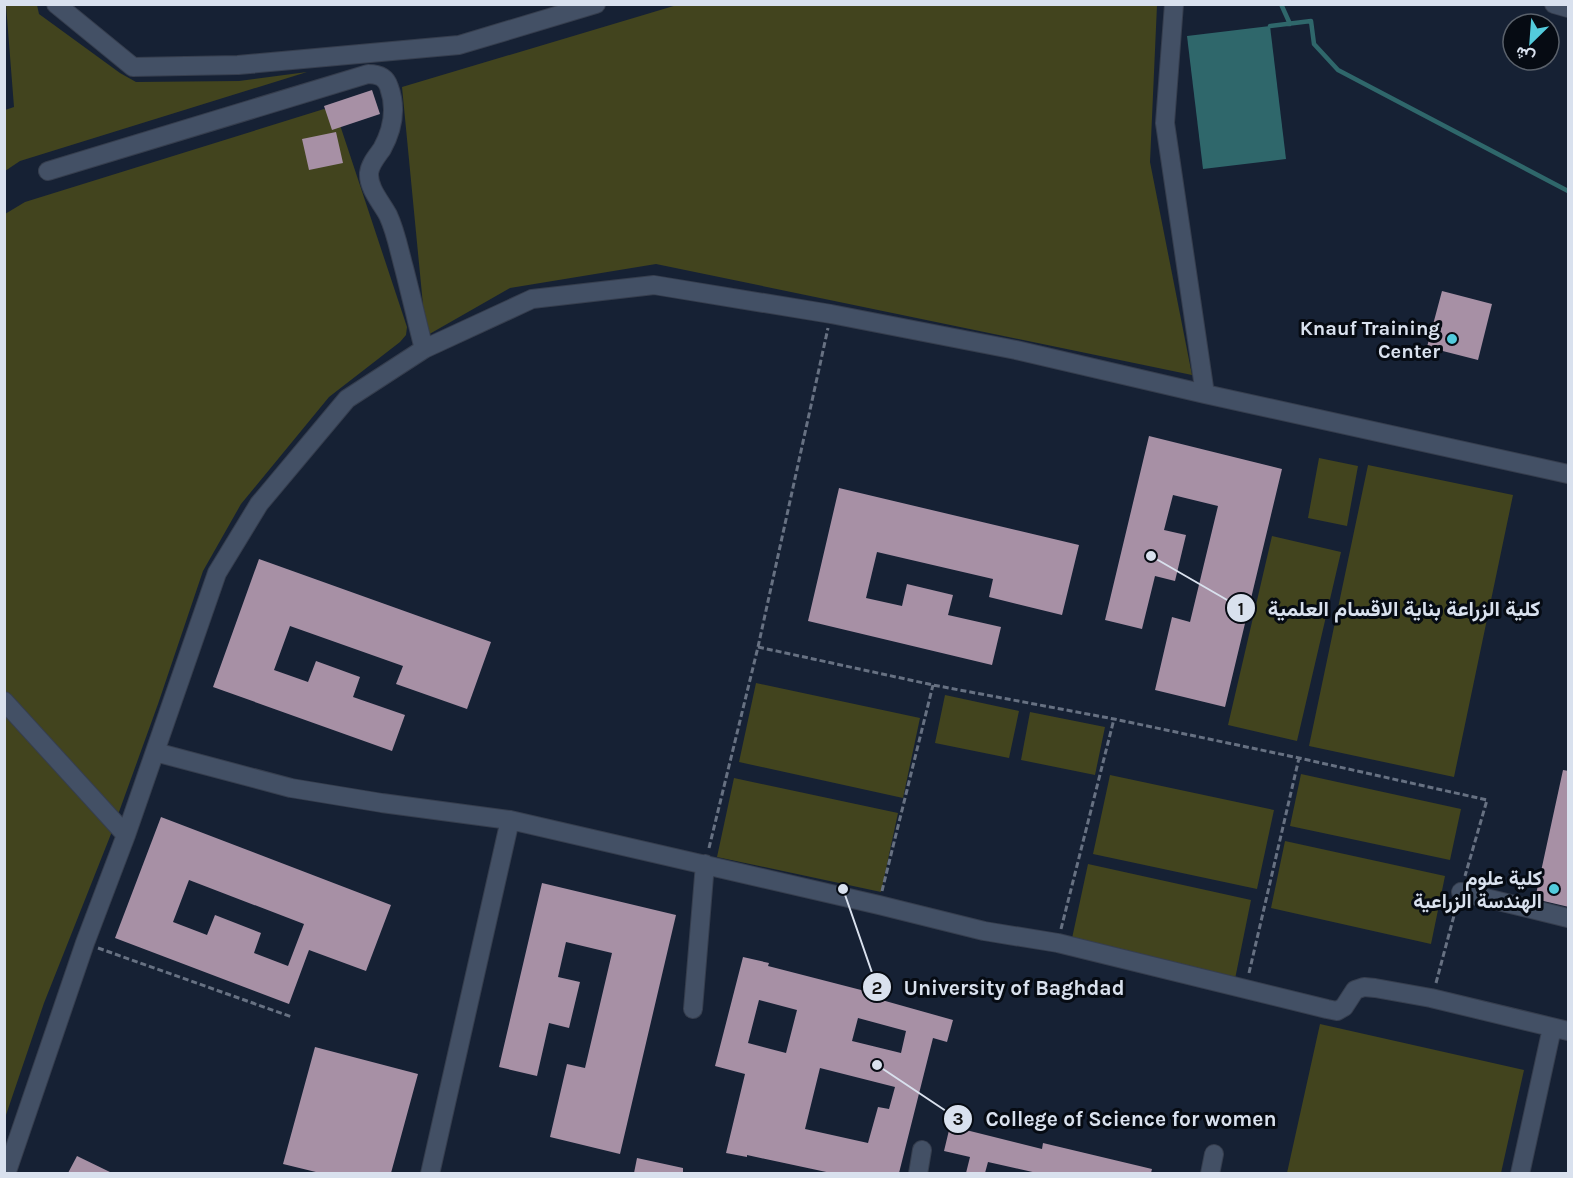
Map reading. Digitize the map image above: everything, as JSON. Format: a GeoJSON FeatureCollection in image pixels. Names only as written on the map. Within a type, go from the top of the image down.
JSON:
{"type":"FeatureCollection","features":[{"type":"Feature","properties":{"kind":"street"},"geometry":{"type":"LineString","coordinates":[[56,4],[133,67],[238,65],[459,45],[596,4]]}},
{"type":"Feature","properties":{"kind":"street"},"geometry":{"type":"LineString","coordinates":[[1173,4],[1165,123],[1204,394]]}},
{"type":"Feature","properties":{"kind":"street"},"geometry":{"type":"LineString","coordinates":[[1554,4],[1569,8]]}},
{"type":"Feature","properties":{"kind":"street"},"geometry":{"type":"LineString","coordinates":[[48,171],[368,74],[380,76],[388,84],[394,103],[393,120],[390,133],[373,161],[369,173],[372,188],[383,205],[394,230],[424,349]]}},
{"type":"Feature","properties":{"kind":"street"},"geometry":{"type":"LineString","coordinates":[[6,1173],[217,573],[259,504],[347,399],[424,349],[532,299],[654,285],[831,314],[1016,350],[1569,474]]}},
{"type":"Feature","properties":{"kind":"street"},"geometry":{"type":"LineString","coordinates":[[4,701],[126,835]]}},
{"type":"Feature","properties":{"kind":"street"},"geometry":{"type":"LineString","coordinates":[[154,752],[291,788],[510,820],[984,931],[1058,943],[1337,1011],[1344,1007],[1355,990],[1364,987],[1431,998],[1560,1029],[1520,1173]]}},
{"type":"Feature","properties":{"kind":"street"},"geometry":{"type":"LineString","coordinates":[[430,1173],[510,820]]}},
{"type":"Feature","properties":{"kind":"street"},"geometry":{"type":"LineString","coordinates":[[693,1009],[705,864]]}},
{"type":"Feature","properties":{"kind":"street"},"geometry":{"type":"LineString","coordinates":[[1461,892],[1569,918]]}},
{"type":"Feature","properties":{"kind":"street"},"geometry":{"type":"LineString","coordinates":[[918,1173],[922,1150]]}},
{"type":"Feature","properties":{"kind":"street"},"geometry":{"type":"LineString","coordinates":[[1210,1173],[1214,1154]]}},
{"type":"Feature","properties":{"kind":"path"},"geometry":{"type":"LineString","coordinates":[[705,864],[758,647],[831,314]]}},
{"type":"Feature","properties":{"kind":"path"},"geometry":{"type":"LineString","coordinates":[[758,647],[933,685],[1114,719],[1486,800]]}},
{"type":"Feature","properties":{"kind":"path"},"geometry":{"type":"LineString","coordinates":[[879,905],[933,685]]}},
{"type":"Feature","properties":{"kind":"path"},"geometry":{"type":"LineString","coordinates":[[1058,943],[1114,719]]}},
{"type":"Feature","properties":{"kind":"path"},"geometry":{"type":"LineString","coordinates":[[1245,989],[1299,758]]}},
{"type":"Feature","properties":{"kind":"path"},"geometry":{"type":"LineString","coordinates":[[85,944],[292,1017]]}},
{"type":"Feature","properties":{"kind":"shaded area"},"geometry":{"type":"Polygon","coordinates":[[[6,5],[37,5],[39,14],[120,73],[136,82],[239,81],[307,72],[20,161],[5,171],[5,110],[14,107],[6,5]]]}},
{"type":"Feature","properties":{"kind":"shaded area"},"geometry":{"type":"Polygon","coordinates":[[[677,5],[1157,5],[1150,162],[1192,375],[656,264],[510,288],[426,336],[402,87],[677,5]]]}},
{"type":"Feature","properties":{"kind":"shaded area"},"geometry":{"type":"Polygon","coordinates":[[[1270,26],[1286,159],[1203,169],[1187,36],[1270,26]]]}},
{"type":"Feature","properties":{"kind":"shaded area"},"geometry":{"type":"Polygon","coordinates":[[[324,109],[332,113],[339,122],[407,327],[406,335],[329,397],[241,504],[203,571],[111,834],[44,1003],[5,1118],[5,214],[25,202],[324,109]]]}},
{"type":"Feature","properties":{"kind":"shaded area"},"geometry":{"type":"Polygon","coordinates":[[[1319,458],[1358,466],[1347,526],[1308,518],[1319,458]]]}},
{"type":"Feature","properties":{"kind":"shaded area"},"geometry":{"type":"Polygon","coordinates":[[[1368,465],[1513,495],[1454,777],[1309,746],[1368,465]]]}},
{"type":"Feature","properties":{"kind":"shaded area"},"geometry":{"type":"Polygon","coordinates":[[[1272,536],[1341,552],[1297,741],[1228,725],[1272,536]]]}},
{"type":"Feature","properties":{"kind":"shaded area"},"geometry":{"type":"Polygon","coordinates":[[[756,683],[920,718],[903,798],[739,762],[756,683]]]}},
{"type":"Feature","properties":{"kind":"shaded area"},"geometry":{"type":"Polygon","coordinates":[[[945,695],[1019,711],[1009,758],[935,743],[945,695]]]}},
{"type":"Feature","properties":{"kind":"shaded area"},"geometry":{"type":"Polygon","coordinates":[[[1030,712],[1105,727],[1095,775],[1021,760],[1030,712]]]}},
{"type":"Feature","properties":{"kind":"shaded area"},"geometry":{"type":"Polygon","coordinates":[[[1301,774],[1461,809],[1450,860],[1290,826],[1301,774]]]}},
{"type":"Feature","properties":{"kind":"shaded area"},"geometry":{"type":"Polygon","coordinates":[[[1110,775],[1274,810],[1257,889],[1093,854],[1110,775]]]}},
{"type":"Feature","properties":{"kind":"shaded area"},"geometry":{"type":"Polygon","coordinates":[[[734,778],[898,813],[881,892],[717,857],[734,778]]]}},
{"type":"Feature","properties":{"kind":"shaded area"},"geometry":{"type":"Polygon","coordinates":[[[1285,841],[1445,876],[1431,944],[1271,908],[1285,841]]]}},
{"type":"Feature","properties":{"kind":"shaded area"},"geometry":{"type":"Polygon","coordinates":[[[1088,864],[1251,900],[1235,979],[1071,943],[1088,864]]]}},
{"type":"Feature","properties":{"kind":"shaded area"},"geometry":{"type":"Polygon","coordinates":[[[1320,1024],[1524,1070],[1501,1173],[1287,1173],[1320,1024]]]}},
{"type":"Feature","properties":{"kind":"building"},"geometry":{"type":"Polygon","coordinates":[[[372,90],[380,114],[332,130],[324,106],[372,90]]]}},
{"type":"Feature","properties":{"kind":"building"},"geometry":{"type":"Polygon","coordinates":[[[336,132],[343,163],[309,170],[302,139],[336,132]]]}},
{"type":"Feature","properties":{"kind":"building"},"geometry":{"type":"Polygon","coordinates":[[[1442,291],[1492,304],[1478,360],[1427,347],[1442,291]]]}},
{"type":"Feature","properties":{"kind":"building"},"geometry":{"type":"Polygon","coordinates":[[[1149,436],[1282,469],[1225,707],[1155,690],[1172,617],[1190,622],[1218,506],[1173,495],[1164,530],[1186,535],[1175,581],[1155,576],[1142,629],[1105,620],[1149,436]]]}},
{"type":"Feature","properties":{"kind":"building"},"geometry":{"type":"Polygon","coordinates":[[[839,488],[1079,545],[1062,615],[989,597],[993,579],[877,552],[866,598],[902,606],[907,584],[953,595],[948,615],[1001,627],[992,665],[808,621],[839,488]]]}},
{"type":"Feature","properties":{"kind":"building"},"geometry":{"type":"Polygon","coordinates":[[[259,559],[491,642],[467,709],[396,684],[403,666],[290,626],[274,670],[308,682],[316,661],[360,677],[353,697],[405,715],[392,751],[213,687],[259,559]]]}},
{"type":"Feature","properties":{"kind":"building"},"geometry":{"type":"Polygon","coordinates":[[[1563,770],[1569,771],[1569,907],[1535,899],[1563,770]]]}},
{"type":"Feature","properties":{"kind":"building"},"geometry":{"type":"Polygon","coordinates":[[[161,817],[391,905],[366,971],[309,950],[289,1004],[115,938],[161,817]],[[189,880],[173,922],[207,935],[215,915],[261,933],[254,953],[288,966],[304,924],[189,880]]]}},
{"type":"Feature","properties":{"kind":"building"},"geometry":{"type":"Polygon","coordinates":[[[542,883],[676,915],[620,1154],[550,1137],[567,1064],[585,1068],[612,953],[566,942],[558,977],[580,982],[569,1028],[549,1023],[537,1076],[499,1067],[542,883]]]}},
{"type":"Feature","properties":{"kind":"building"},"geometry":{"type":"Polygon","coordinates":[[[743,957],[769,963],[768,966],[865,991],[864,995],[953,1020],[947,1042],[933,1038],[899,1173],[831,1173],[747,1155],[747,1157],[726,1153],[745,1074],[715,1066],[743,957]],[[759,1000],[748,1043],[786,1053],[797,1010],[759,1000]],[[858,1018],[852,1041],[901,1053],[906,1031],[858,1018]],[[820,1068],[805,1129],[868,1143],[878,1107],[889,1109],[895,1087],[820,1068]]]}},
{"type":"Feature","properties":{"kind":"building"},"geometry":{"type":"Polygon","coordinates":[[[315,1047],[418,1074],[391,1173],[320,1173],[283,1164],[315,1047]]]}},
{"type":"Feature","properties":{"kind":"building"},"geometry":{"type":"Polygon","coordinates":[[[950,1126],[1042,1149],[1043,1143],[1152,1169],[1151,1173],[1037,1173],[988,1162],[985,1173],[966,1173],[970,1157],[944,1151],[950,1126]]]}},
{"type":"Feature","properties":{"kind":"building"},"geometry":{"type":"Polygon","coordinates":[[[77,1156],[112,1173],[68,1173],[77,1156]]]}},
{"type":"Feature","properties":{"kind":"building"},"geometry":{"type":"Polygon","coordinates":[[[637,1158],[683,1168],[683,1173],[634,1173],[637,1158]]]}},
{"type":"Feature","properties":{"kind":"waterway"},"geometry":{"type":"LineString","coordinates":[[1281,4],[1290,24]]}},
{"type":"Feature","properties":{"kind":"waterway"},"geometry":{"type":"LineString","coordinates":[[1270,26],[1311,21],[1314,44],[1338,70],[1568,191]]}},
{"type":"Feature","properties":{"kind":"place","name":"Knauf Training Center"},"geometry":{"type":"Point","coordinates":[1452,339]}},
{"type":"Feature","properties":{"kind":"place","name":"كلية الزراعة بناية الاقسام العلمية"},"geometry":{"type":"Point","coordinates":[1151,556]}},
{"type":"Feature","properties":{"kind":"place","name":"University of Baghdad"},"geometry":{"type":"Point","coordinates":[843,889]}},
{"type":"Feature","properties":{"kind":"place","name":"كلية علوم الهندسة الزراعية"},"geometry":{"type":"Point","coordinates":[1554,889]}},
{"type":"Feature","properties":{"kind":"place","name":"College of Science for women"},"geometry":{"type":"Point","coordinates":[877,1065]}}]}
